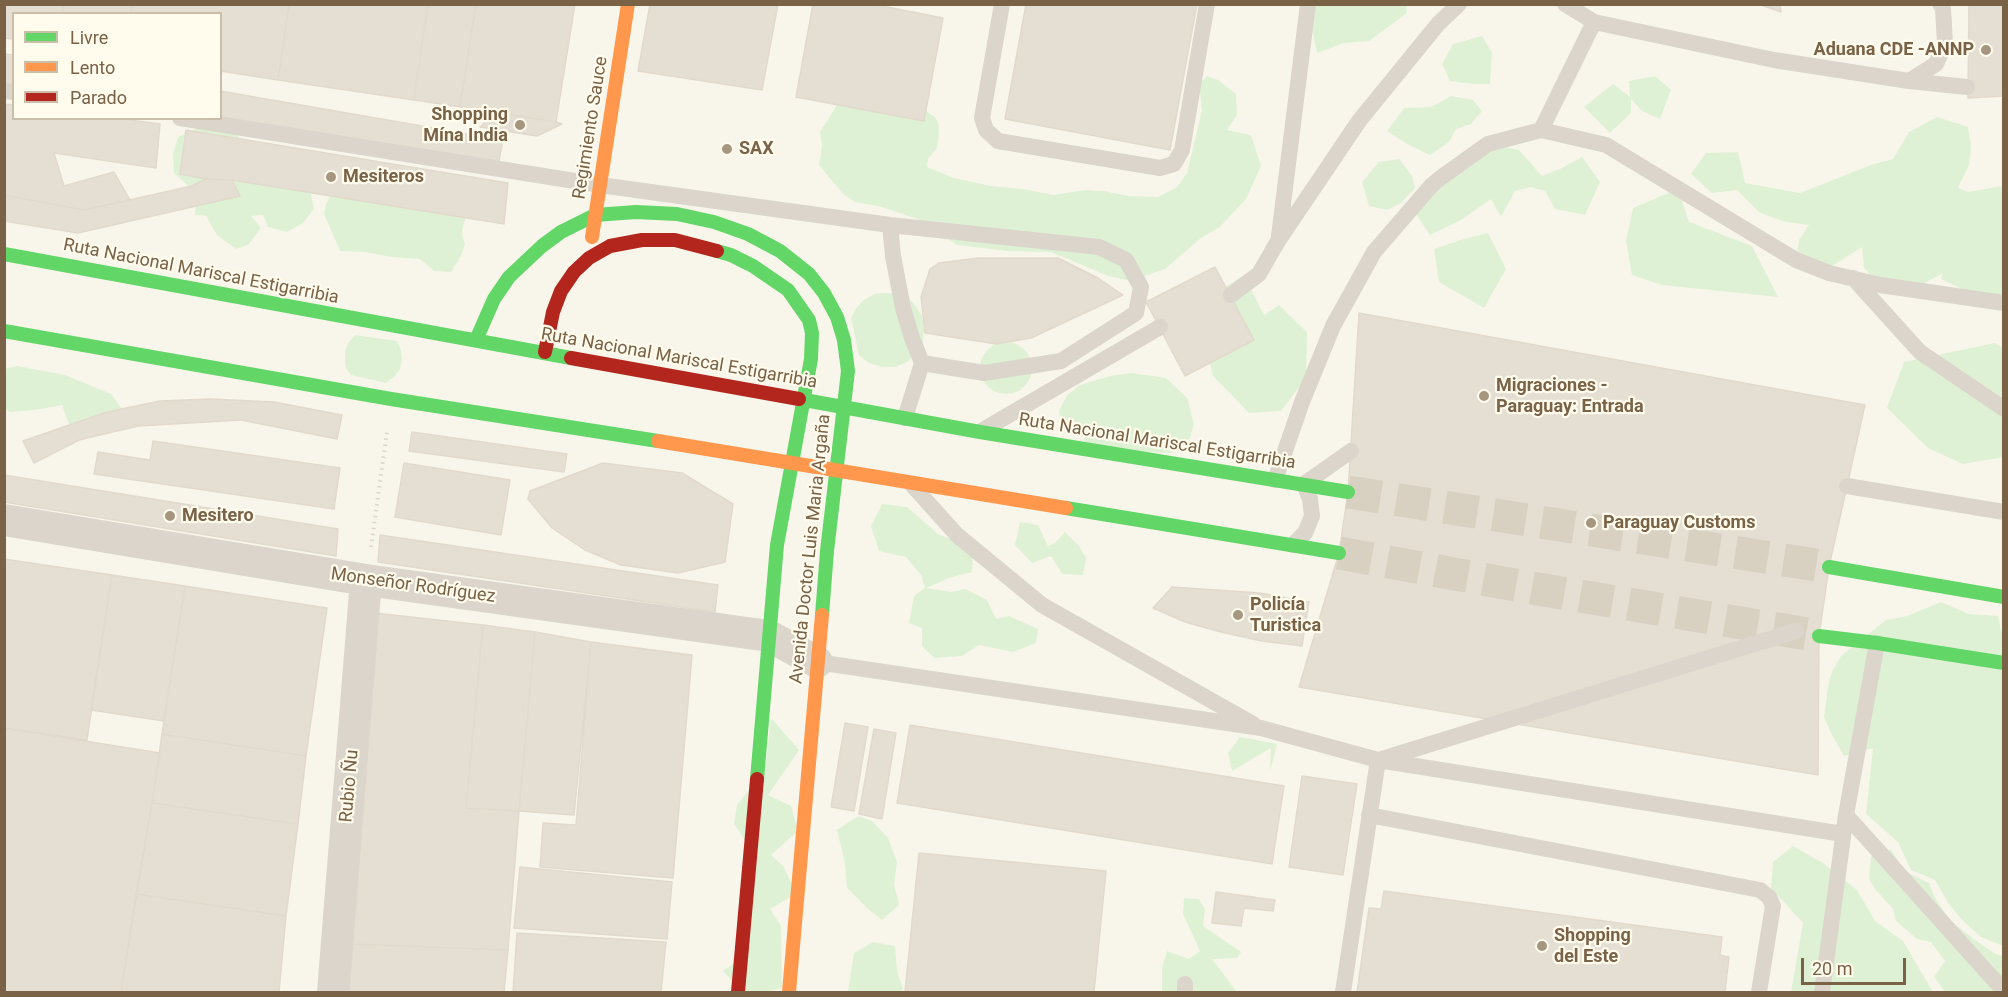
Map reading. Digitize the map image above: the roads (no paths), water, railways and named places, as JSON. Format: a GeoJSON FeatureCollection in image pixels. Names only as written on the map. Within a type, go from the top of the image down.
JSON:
{"type":"FeatureCollection","features":[{"type":"Feature","properties":{"kind":"main road","name":"Regimiento Sauce"},"geometry":{"type":"LineString","coordinates":[[589,258],[628,4]]}},
{"type":"Feature","properties":{"kind":"main road","name":"Avenida Doctor Luis Maria Argaña"},"geometry":{"type":"LineString","coordinates":[[476,340],[494,299],[509,277],[527,259],[561,232],[596,215],[636,212],[677,214],[714,222],[748,234],[780,251],[809,274],[824,293],[837,317],[844,340],[848,371],[827,551],[789,993]]}},
{"type":"Feature","properties":{"kind":"main road","name":"Avenida Doctor Luis Maria Argaña"},"geometry":{"type":"LineString","coordinates":[[545,352],[553,312],[561,291],[574,272],[589,258],[610,246],[642,240],[675,240],[731,255],[788,290],[809,320],[812,333],[811,359],[777,545],[738,993]]}},
{"type":"Feature","properties":{"kind":"main road","name":"Ruta Nacional Mariscal Estigarribia"},"geometry":{"type":"LineString","coordinates":[[4,254],[980,432],[1348,492]]}},
{"type":"Feature","properties":{"kind":"main road"},"geometry":{"type":"LineString","coordinates":[[4,332],[391,399],[1339,553]]}},
{"type":"Feature","properties":{"kind":"main road"},"geometry":{"type":"LineString","coordinates":[[1829,567],[2004,597]]}},
{"type":"Feature","properties":{"kind":"main road"},"geometry":{"type":"LineString","coordinates":[[1819,636],[1877,642],[2004,663]]}},
{"type":"Feature","properties":{"kind":"street","name":"Monseñor Rodríguez"},"geometry":{"type":"LineString","coordinates":[[4,520],[366,580],[769,636],[817,662]]}},
{"type":"Feature","properties":{"kind":"street","name":"Rubio Ñu"},"geometry":{"type":"LineString","coordinates":[[333,993],[366,580]]}},
{"type":"Feature","properties":{"kind":"lane"},"geometry":{"type":"LineString","coordinates":[[1002,4],[982,118],[986,130],[998,141],[1160,168],[1174,164],[1182,150],[1207,4]]}},
{"type":"Feature","properties":{"kind":"lane"},"geometry":{"type":"LineString","coordinates":[[1278,241],[1308,4]]}},
{"type":"Feature","properties":{"kind":"lane"},"geometry":{"type":"LineString","coordinates":[[1231,295],[1259,274],[1278,241],[1359,121],[1438,24],[1459,4]]}},
{"type":"Feature","properties":{"kind":"lane"},"geometry":{"type":"LineString","coordinates":[[1565,4],[1594,22],[1774,60],[1909,81],[1968,87]]}},
{"type":"Feature","properties":{"kind":"lane"},"geometry":{"type":"LineString","coordinates":[[1909,81],[1936,64],[1945,44],[1943,8],[1940,4]]}},
{"type":"Feature","properties":{"kind":"lane"},"geometry":{"type":"LineString","coordinates":[[1542,130],[1594,22]]}},
{"type":"Feature","properties":{"kind":"lane"},"geometry":{"type":"LineString","coordinates":[[193,120],[600,185],[890,225],[1099,247],[1126,260],[1141,287],[1136,313],[1061,361],[984,373],[922,363]]}},
{"type":"Feature","properties":{"kind":"lane"},"geometry":{"type":"LineString","coordinates":[[1275,480],[1302,402],[1333,326],[1374,252],[1439,179],[1488,144],[1542,130],[1606,145],[1796,260],[1829,273],[1880,285],[2004,303]]}},
{"type":"Feature","properties":{"kind":"lane"},"geometry":{"type":"LineString","coordinates":[[890,225],[893,256],[903,308],[922,363],[899,417]]}},
{"type":"Feature","properties":{"kind":"lane"},"geometry":{"type":"LineString","coordinates":[[1853,278],[1920,352],[2004,409]]}},
{"type":"Feature","properties":{"kind":"lane"},"geometry":{"type":"LineString","coordinates":[[980,432],[1160,327]]}},
{"type":"Feature","properties":{"kind":"lane"},"geometry":{"type":"LineString","coordinates":[[1293,545],[1305,533],[1312,516],[1310,499],[1304,484],[1351,451]]}},
{"type":"Feature","properties":{"kind":"lane"},"geometry":{"type":"LineString","coordinates":[[902,481],[957,535],[1042,605],[1262,728]]}},
{"type":"Feature","properties":{"kind":"lane"},"geometry":{"type":"LineString","coordinates":[[1847,486],[2004,512]]}},
{"type":"Feature","properties":{"kind":"lane"},"geometry":{"type":"LineString","coordinates":[[1378,760],[1796,632]]}},
{"type":"Feature","properties":{"kind":"lane"},"geometry":{"type":"LineString","coordinates":[[1822,993],[1843,834],[1877,642]]}},
{"type":"Feature","properties":{"kind":"lane"},"geometry":{"type":"LineString","coordinates":[[817,662],[1262,728],[1378,760],[1843,834]]}},
{"type":"Feature","properties":{"kind":"lane"},"geometry":{"type":"LineString","coordinates":[[1342,993],[1378,760]]}},
{"type":"Feature","properties":{"kind":"lane"},"geometry":{"type":"LineString","coordinates":[[1369,815],[1760,890],[1769,897],[1773,906],[1759,993]]}},
{"type":"Feature","properties":{"kind":"lane"},"geometry":{"type":"LineString","coordinates":[[1846,815],[2004,991]]}},
{"type":"Feature","properties":{"kind":"tunnel"},"geometry":{"type":"LineString","coordinates":[[1348,492],[1829,567]]}},
{"type":"Feature","properties":{"kind":"tunnel"},"geometry":{"type":"LineString","coordinates":[[1339,553],[1819,636]]}},
{"type":"Feature","properties":{"kind":"place","name":"Aduana CDE -ANNP"},"geometry":{"type":"Point","coordinates":[1986,50]}},
{"type":"Feature","properties":{"kind":"place","name":"Shopping Mína India"},"geometry":{"type":"Point","coordinates":[520,125]}},
{"type":"Feature","properties":{"kind":"place","name":"SAX"},"geometry":{"type":"Point","coordinates":[727,149]}},
{"type":"Feature","properties":{"kind":"place","name":"Mesiteros"},"geometry":{"type":"Point","coordinates":[331,177]}},
{"type":"Feature","properties":{"kind":"place","name":"Migraciones - Paraguay: Entrada"},"geometry":{"type":"Point","coordinates":[1484,396]}},
{"type":"Feature","properties":{"kind":"place","name":"Mesitero"},"geometry":{"type":"Point","coordinates":[170,516]}},
{"type":"Feature","properties":{"kind":"place","name":"Paraguay Customs"},"geometry":{"type":"Point","coordinates":[1591,523]}},
{"type":"Feature","properties":{"kind":"place","name":"Policía Turistica"},"geometry":{"type":"Point","coordinates":[1238,615]}},
{"type":"Feature","properties":{"kind":"place","name":"Shopping del Este"},"geometry":{"type":"Point","coordinates":[1542,946]}}]}
